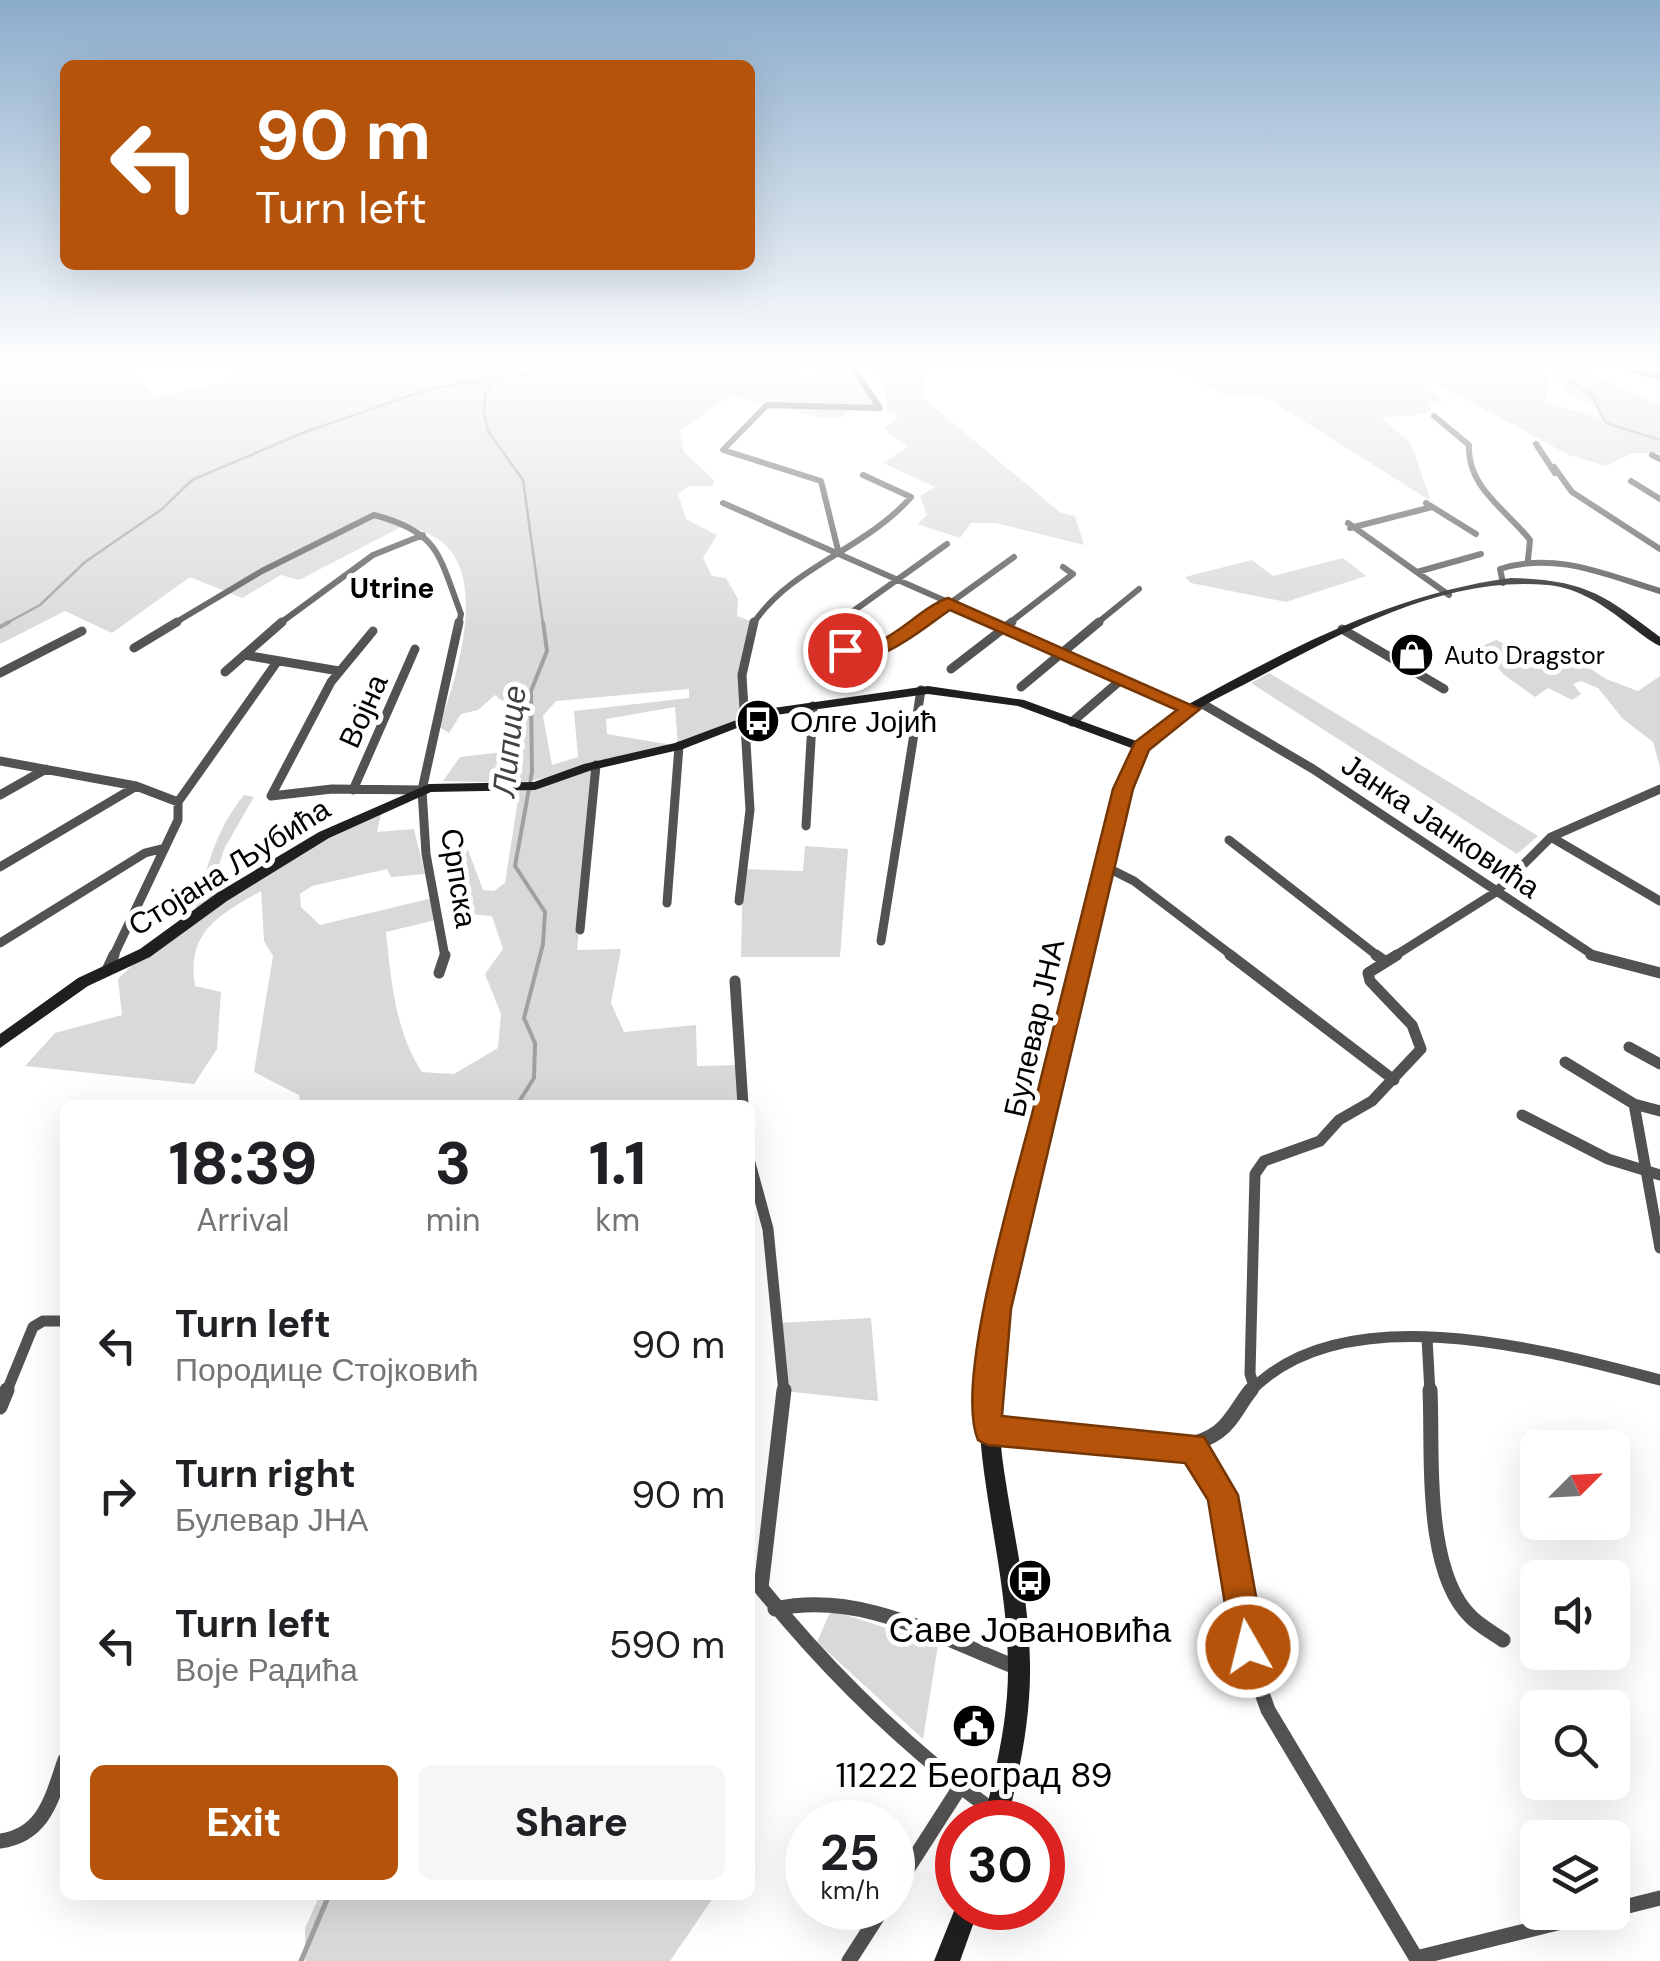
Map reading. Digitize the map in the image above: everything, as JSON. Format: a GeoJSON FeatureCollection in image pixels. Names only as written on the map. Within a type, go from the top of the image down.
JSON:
{"type":"FeatureCollection","features":[{"type":"Feature","properties":{"kind":"main road"},"geometry":{"type":"LineString","coordinates":[[1141,747],[1196,706],[1342,629],[1448,594],[1503,582],[1535,580],[1584,590],[1610,603],[1660,644]]}},
{"type":"Feature","properties":{"kind":"main road","name":"Стојана Љубића"},"geometry":{"type":"LineString","coordinates":[[0,1042],[108,970],[145,953],[222,897],[324,835],[422,790],[530,786],[596,765],[679,746],[744,720],[921,690],[1004,699],[1141,747]]}},
{"type":"Feature","properties":{"kind":"main road","name":"Булевар ЈНА"},"geometry":{"type":"LineString","coordinates":[[1000,1800],[1010,1757],[1019,1668],[1012,1585],[988,1430],[990,1341],[1126,779],[1141,747]]}},
{"type":"Feature","properties":{"kind":"main road"},"geometry":{"type":"LineString","coordinates":[[947,1961],[959,1930]]}},
{"type":"Feature","properties":{"kind":"street"},"geometry":{"type":"LineString","coordinates":[[757,461],[821,480],[839,554]]}},
{"type":"Feature","properties":{"kind":"street"},"geometry":{"type":"LineString","coordinates":[[1468,461],[1478,481],[1530,540],[1528,560]]}},
{"type":"Feature","properties":{"kind":"street"},"geometry":{"type":"LineString","coordinates":[[1548,461],[1572,492],[1660,549]]}},
{"type":"Feature","properties":{"kind":"street"},"geometry":{"type":"LineString","coordinates":[[1554,467],[1572,492]]}},
{"type":"Feature","properties":{"kind":"street"},"geometry":{"type":"LineString","coordinates":[[738,901],[750,806],[744,720],[746,646],[756,617],[776,597],[882,529],[911,497],[862,474]]}},
{"type":"Feature","properties":{"kind":"street"},"geometry":{"type":"LineString","coordinates":[[1631,481],[1660,499]]}},
{"type":"Feature","properties":{"kind":"street","name":"Јанка Јанковића"},"geometry":{"type":"LineString","coordinates":[[723,503],[1122,679],[1196,706],[1288,752],[1593,956],[1660,973]]}},
{"type":"Feature","properties":{"kind":"street"},"geometry":{"type":"LineString","coordinates":[[1448,594],[1349,526],[1428,504],[1476,534]]}},
{"type":"Feature","properties":{"kind":"street"},"geometry":{"type":"LineString","coordinates":[[134,648],[194,611],[374,515],[392,518],[423,535]]}},
{"type":"Feature","properties":{"kind":"street"},"geometry":{"type":"LineString","coordinates":[[225,672],[345,575],[423,535]]}},
{"type":"Feature","properties":{"kind":"street","name":"Српска"},"geometry":{"type":"LineString","coordinates":[[423,535],[444,560],[461,620],[422,790],[426,854],[446,953],[439,973]]}},
{"type":"Feature","properties":{"kind":"street"},"geometry":{"type":"LineString","coordinates":[[947,544],[848,617],[842,636],[845,650],[858,653],[886,646],[1014,557]]}},
{"type":"Feature","properties":{"kind":"street"},"geometry":{"type":"LineString","coordinates":[[1417,572],[1481,554]]}},
{"type":"Feature","properties":{"kind":"street"},"geometry":{"type":"LineString","coordinates":[[1503,582],[1498,576],[1500,570],[1528,560],[1564,562],[1660,591]]}},
{"type":"Feature","properties":{"kind":"street"},"geometry":{"type":"LineString","coordinates":[[951,669],[1073,574],[1062,567]]}},
{"type":"Feature","properties":{"kind":"street"},"geometry":{"type":"LineString","coordinates":[[1021,686],[1139,589]]}},
{"type":"Feature","properties":{"kind":"street"},"geometry":{"type":"LineString","coordinates":[[1342,629],[1444,689]]}},
{"type":"Feature","properties":{"kind":"street"},"geometry":{"type":"LineString","coordinates":[[0,674],[82,631]]}},
{"type":"Feature","properties":{"kind":"street"},"geometry":{"type":"LineString","coordinates":[[373,632],[339,671],[271,796],[422,790]]}},
{"type":"Feature","properties":{"kind":"street","name":"Војна"},"geometry":{"type":"LineString","coordinates":[[353,790],[415,649]]}},
{"type":"Feature","properties":{"kind":"street"},"geometry":{"type":"LineString","coordinates":[[244,655],[339,671]]}},
{"type":"Feature","properties":{"kind":"street"},"geometry":{"type":"LineString","coordinates":[[178,802],[277,662]]}},
{"type":"Feature","properties":{"kind":"street"},"geometry":{"type":"LineString","coordinates":[[1072,722],[1122,679]]}},
{"type":"Feature","properties":{"kind":"street"},"geometry":{"type":"LineString","coordinates":[[881,942],[921,690]]}},
{"type":"Feature","properties":{"kind":"street"},"geometry":{"type":"LineString","coordinates":[[806,826],[814,706]]}},
{"type":"Feature","properties":{"kind":"street"},"geometry":{"type":"LineString","coordinates":[[667,903],[679,746]]}},
{"type":"Feature","properties":{"kind":"street"},"geometry":{"type":"LineString","coordinates":[[0,761],[136,786],[178,802]]}},
{"type":"Feature","properties":{"kind":"street"},"geometry":{"type":"LineString","coordinates":[[580,930],[596,765]]}},
{"type":"Feature","properties":{"kind":"street"},"geometry":{"type":"LineString","coordinates":[[0,795],[46,768]]}},
{"type":"Feature","properties":{"kind":"street"},"geometry":{"type":"LineString","coordinates":[[0,867],[136,786]]}},
{"type":"Feature","properties":{"kind":"street"},"geometry":{"type":"LineString","coordinates":[[1254,1386],[1250,1374],[1255,1174],[1264,1162],[1320,1142],[1339,1120],[1372,1101],[1421,1049],[1412,1025],[1367,976],[1383,960],[1496,892],[1551,838],[1602,811],[1660,789]]}},
{"type":"Feature","properties":{"kind":"street"},"geometry":{"type":"LineString","coordinates":[[108,970],[181,812],[178,802]]}},
{"type":"Feature","properties":{"kind":"street"},"geometry":{"type":"LineString","coordinates":[[1551,838],[1660,902]]}},
{"type":"Feature","properties":{"kind":"street"},"geometry":{"type":"LineString","coordinates":[[1229,840],[1383,960]]}},
{"type":"Feature","properties":{"kind":"street"},"geometry":{"type":"LineString","coordinates":[[0,943],[145,853],[165,848]]}},
{"type":"Feature","properties":{"kind":"street"},"geometry":{"type":"LineString","coordinates":[[1104,866],[1134,881],[1394,1080]]}},
{"type":"Feature","properties":{"kind":"street"},"geometry":{"type":"LineString","coordinates":[[734,981],[743,1100]]}},
{"type":"Feature","properties":{"kind":"street"},"geometry":{"type":"LineString","coordinates":[[1629,1046],[1660,1064]]}},
{"type":"Feature","properties":{"kind":"street"},"geometry":{"type":"LineString","coordinates":[[1565,1062],[1634,1104],[1660,1112]]}},
{"type":"Feature","properties":{"kind":"street"},"geometry":{"type":"LineString","coordinates":[[1634,1104],[1654,1174],[1660,1248]]}},
{"type":"Feature","properties":{"kind":"street"},"geometry":{"type":"LineString","coordinates":[[1522,1115],[1608,1160],[1654,1174]]}},
{"type":"Feature","properties":{"kind":"street"},"geometry":{"type":"LineString","coordinates":[[755,1181],[768,1228],[784,1391],[756,1586],[811,1650],[974,1800]]}},
{"type":"Feature","properties":{"kind":"street"},"geometry":{"type":"LineString","coordinates":[[0,1407],[33,1327],[42,1321],[60,1320]]}},
{"type":"Feature","properties":{"kind":"street"},"geometry":{"type":"LineString","coordinates":[[988,1430],[1161,1449],[1193,1448],[1220,1431],[1254,1386],[1319,1346],[1427,1338],[1504,1343],[1660,1380]]}},
{"type":"Feature","properties":{"kind":"street"},"geometry":{"type":"LineString","coordinates":[[1427,1338],[1440,1555],[1452,1590],[1470,1616],[1502,1640]]}},
{"type":"Feature","properties":{"kind":"street"},"geometry":{"type":"LineString","coordinates":[[1193,1448],[1223,1495],[1250,1658],[1268,1710],[1417,1960],[1533,1930]]}},
{"type":"Feature","properties":{"kind":"street"},"geometry":{"type":"LineString","coordinates":[[776,1609],[809,1601],[867,1610],[1019,1668]]}},
{"type":"Feature","properties":{"kind":"street"},"geometry":{"type":"LineString","coordinates":[[0,1841],[18,1841],[40,1824],[60,1773]]}},
{"type":"Feature","properties":{"kind":"street"},"geometry":{"type":"LineString","coordinates":[[915,1857],[960,1788]]}},
{"type":"Feature","properties":{"kind":"street"},"geometry":{"type":"LineString","coordinates":[[1630,1906],[1660,1898]]}},
{"type":"Feature","properties":{"kind":"street"},"geometry":{"type":"LineString","coordinates":[[849,1961],[869,1930]]}},
{"type":"Feature","properties":{"kind":"shaded area"},"geometry":{"type":"Polygon","coordinates":[[[0,461],[693,461],[714,480],[713,486],[689,486],[678,494],[686,519],[717,535],[703,558],[712,576],[726,578],[738,599],[737,616],[751,621],[746,646],[744,720],[679,746],[596,766],[577,950],[621,949],[611,1003],[624,1032],[696,1025],[697,1066],[742,1065],[743,1100],[300,1100],[299,1095],[254,1072],[273,956],[264,941],[261,891],[219,917],[196,952],[195,986],[221,992],[217,1049],[194,1084],[25,1066],[55,1033],[122,1015],[118,979],[145,953],[207,908],[195,909],[208,863],[226,821],[244,795],[254,797],[224,849],[214,881],[222,897],[324,835],[382,809],[377,832],[414,829],[425,874],[391,877],[387,869],[312,886],[300,894],[301,907],[320,925],[437,897],[440,919],[386,932],[396,1005],[413,1056],[422,1072],[454,1074],[498,1048],[501,1014],[485,974],[503,949],[492,916],[470,914],[460,861],[468,850],[483,890],[494,891],[505,883],[520,787],[569,773],[520,783],[443,781],[460,757],[513,751],[516,712],[495,695],[478,710],[461,714],[449,733],[439,727],[464,632],[464,581],[456,559],[442,542],[407,524],[299,580],[281,575],[242,598],[190,577],[112,633],[65,611],[0,644],[0,461]],[[689,689],[556,701],[543,716],[552,765],[578,757],[574,711],[689,698],[689,689]],[[675,707],[606,719],[607,734],[678,746],[675,707]]]}},
{"type":"Feature","properties":{"kind":"shaded area"},"geometry":{"type":"Polygon","coordinates":[[[998,461],[1061,513],[1075,516],[1084,545],[996,523],[971,523],[960,538],[917,524],[927,515],[920,496],[935,487],[883,463],[998,461]]]}},
{"type":"Feature","properties":{"kind":"shaded area"},"geometry":{"type":"Polygon","coordinates":[[[1367,461],[1417,461],[1431,501],[1367,461]]]}},
{"type":"Feature","properties":{"kind":"shaded area"},"geometry":{"type":"Polygon","coordinates":[[[1588,461],[1617,461],[1606,466],[1588,461]]]}},
{"type":"Feature","properties":{"kind":"shaded area"},"geometry":{"type":"Polygon","coordinates":[[[1343,558],[1366,576],[1286,602],[1191,583],[1185,577],[1252,560],[1273,576],[1343,558]]]}},
{"type":"Feature","properties":{"kind":"shaded area"},"geometry":{"type":"Polygon","coordinates":[[[1496,640],[1541,660],[1565,652],[1606,679],[1638,691],[1660,676],[1660,767],[1653,742],[1623,719],[1598,688],[1581,681],[1573,684],[1581,694],[1572,700],[1548,688],[1535,697],[1503,674],[1482,646],[1496,640]]]}},
{"type":"Feature","properties":{"kind":"shaded area"},"geometry":{"type":"Polygon","coordinates":[[[1269,673],[1538,836],[1517,854],[1251,683],[1269,673]]]}},
{"type":"Feature","properties":{"kind":"shaded area"},"geometry":{"type":"Polygon","coordinates":[[[805,846],[848,849],[840,957],[741,957],[743,869],[803,871],[805,846]]]}},
{"type":"Feature","properties":{"kind":"shaded area"},"geometry":{"type":"Polygon","coordinates":[[[871,1318],[878,1401],[784,1391],[777,1323],[871,1318]]]}},
{"type":"Feature","properties":{"kind":"shaded area"},"geometry":{"type":"Polygon","coordinates":[[[831,1610],[938,1645],[923,1739],[817,1642],[831,1610]]]}},
{"type":"Feature","properties":{"kind":"shaded area"},"geometry":{"type":"Polygon","coordinates":[[[318,1900],[712,1900],[670,1961],[305,1961],[305,1928],[318,1900]]]}},
{"type":"Feature","properties":{"kind":"waterway"},"geometry":{"type":"LineString","coordinates":[[5,624],[40,605],[85,562],[162,509],[192,480],[238,461]]}},
{"type":"Feature","properties":{"kind":"waterway","name":"Липице"},"geometry":{"type":"LineString","coordinates":[[509,461],[523,480],[543,624]]}},
{"type":"Feature","properties":{"kind":"waterway"},"geometry":{"type":"LineString","coordinates":[[0,627],[9,622]]}},
{"type":"Feature","properties":{"kind":"waterway","name":"Липице"},"geometry":{"type":"LineString","coordinates":[[520,1100],[534,1078],[535,1043],[524,1018],[543,944],[545,912],[515,866],[532,772],[531,691],[547,651],[543,622]]}},
{"type":"Feature","properties":{"kind":"waterway"},"geometry":{"type":"LineString","coordinates":[[301,1961],[327,1900]]}},
{"type":"Feature","properties":{"kind":"place","name":"Auto Dragstor"},"geometry":{"type":"Point","coordinates":[1412,655]}},
{"type":"Feature","properties":{"kind":"place","name":"Олге Јојић"},"geometry":{"type":"Point","coordinates":[758,721]}},
{"type":"Feature","properties":{"kind":"place","name":"Саве Јовановића"},"geometry":{"type":"Point","coordinates":[1030,1581]}},
{"type":"Feature","properties":{"kind":"place","name":"11222 Београд 89"},"geometry":{"type":"Point","coordinates":[974,1726]}},
{"type":"Feature","properties":{"kind":"district","name":"Utrine"},"geometry":{"type":"Point","coordinates":[392,588]}},
{"type":"Feature","properties":{"kind":"route"},"geometry":{"type":"LineString","coordinates":[[845,650],[858,653],[886,646],[948,603],[1190,709],[1141,747],[1123,789],[990,1341],[986,1400],[988,1430],[1161,1449],[1193,1448],[1223,1495],[1248,1647]]}}]}
